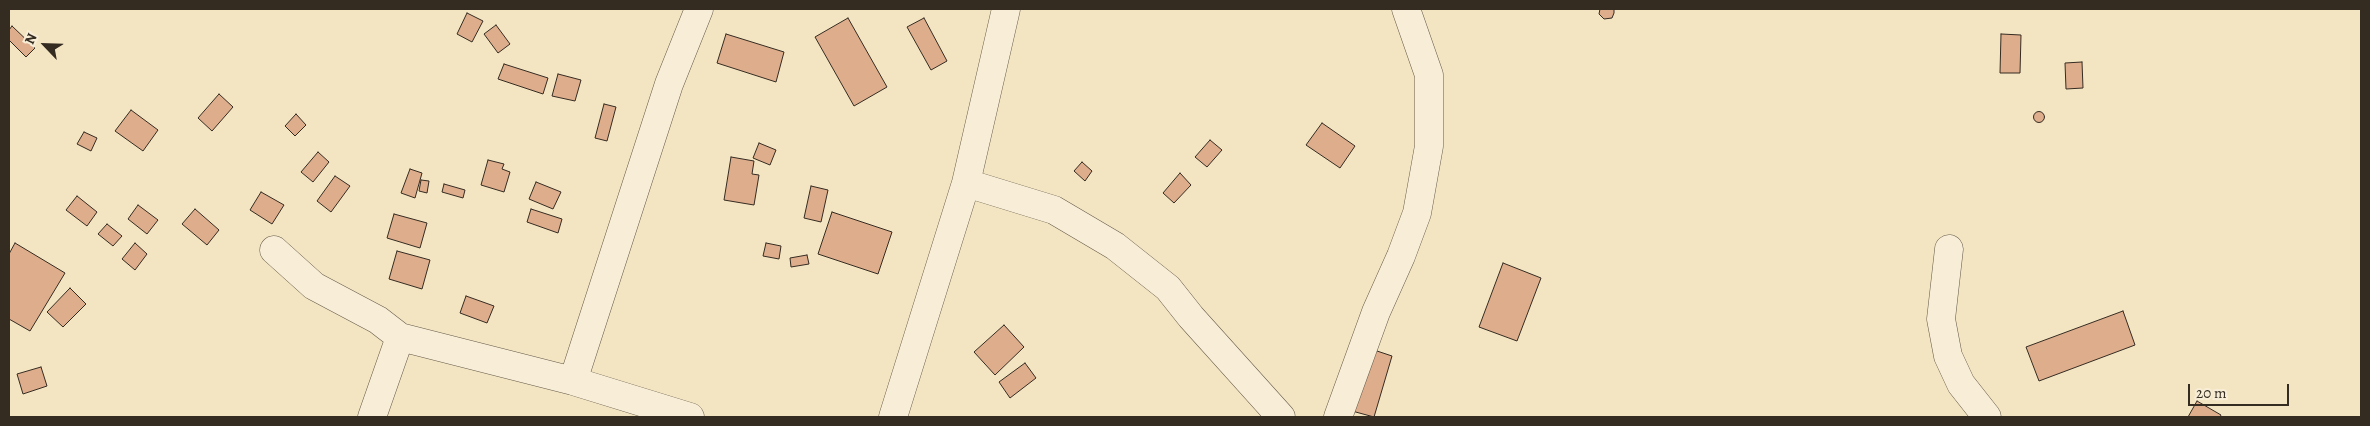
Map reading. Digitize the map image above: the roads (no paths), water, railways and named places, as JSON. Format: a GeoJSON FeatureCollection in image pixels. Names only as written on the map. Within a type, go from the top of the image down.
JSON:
{"type":"FeatureCollection","features":[{"type":"Feature","properties":{"kind":"street"},"geometry":{"type":"LineString","coordinates":[[573,381],[669,84],[699,9]]}},
{"type":"Feature","properties":{"kind":"street"},"geometry":{"type":"LineString","coordinates":[[893,417],[966,183],[1006,9]]}},
{"type":"Feature","properties":{"kind":"street"},"geometry":{"type":"LineString","coordinates":[[1338,417],[1376,312],[1401,256],[1417,212],[1430,146],[1428,75],[1406,9]]}},
{"type":"Feature","properties":{"kind":"street"},"geometry":{"type":"LineString","coordinates":[[966,183],[1054,210],[1115,246],[1168,288],[1190,317],[1281,417]]}},
{"type":"Feature","properties":{"kind":"street"},"geometry":{"type":"LineString","coordinates":[[1950,249],[1941,319],[1948,356],[1961,384],[1987,417]]}},
{"type":"Feature","properties":{"kind":"street"},"geometry":{"type":"LineString","coordinates":[[274,250],[314,286],[378,320],[400,337],[573,381],[690,417]]}},
{"type":"Feature","properties":{"kind":"street"},"geometry":{"type":"LineString","coordinates":[[372,417],[400,337]]}}]}
